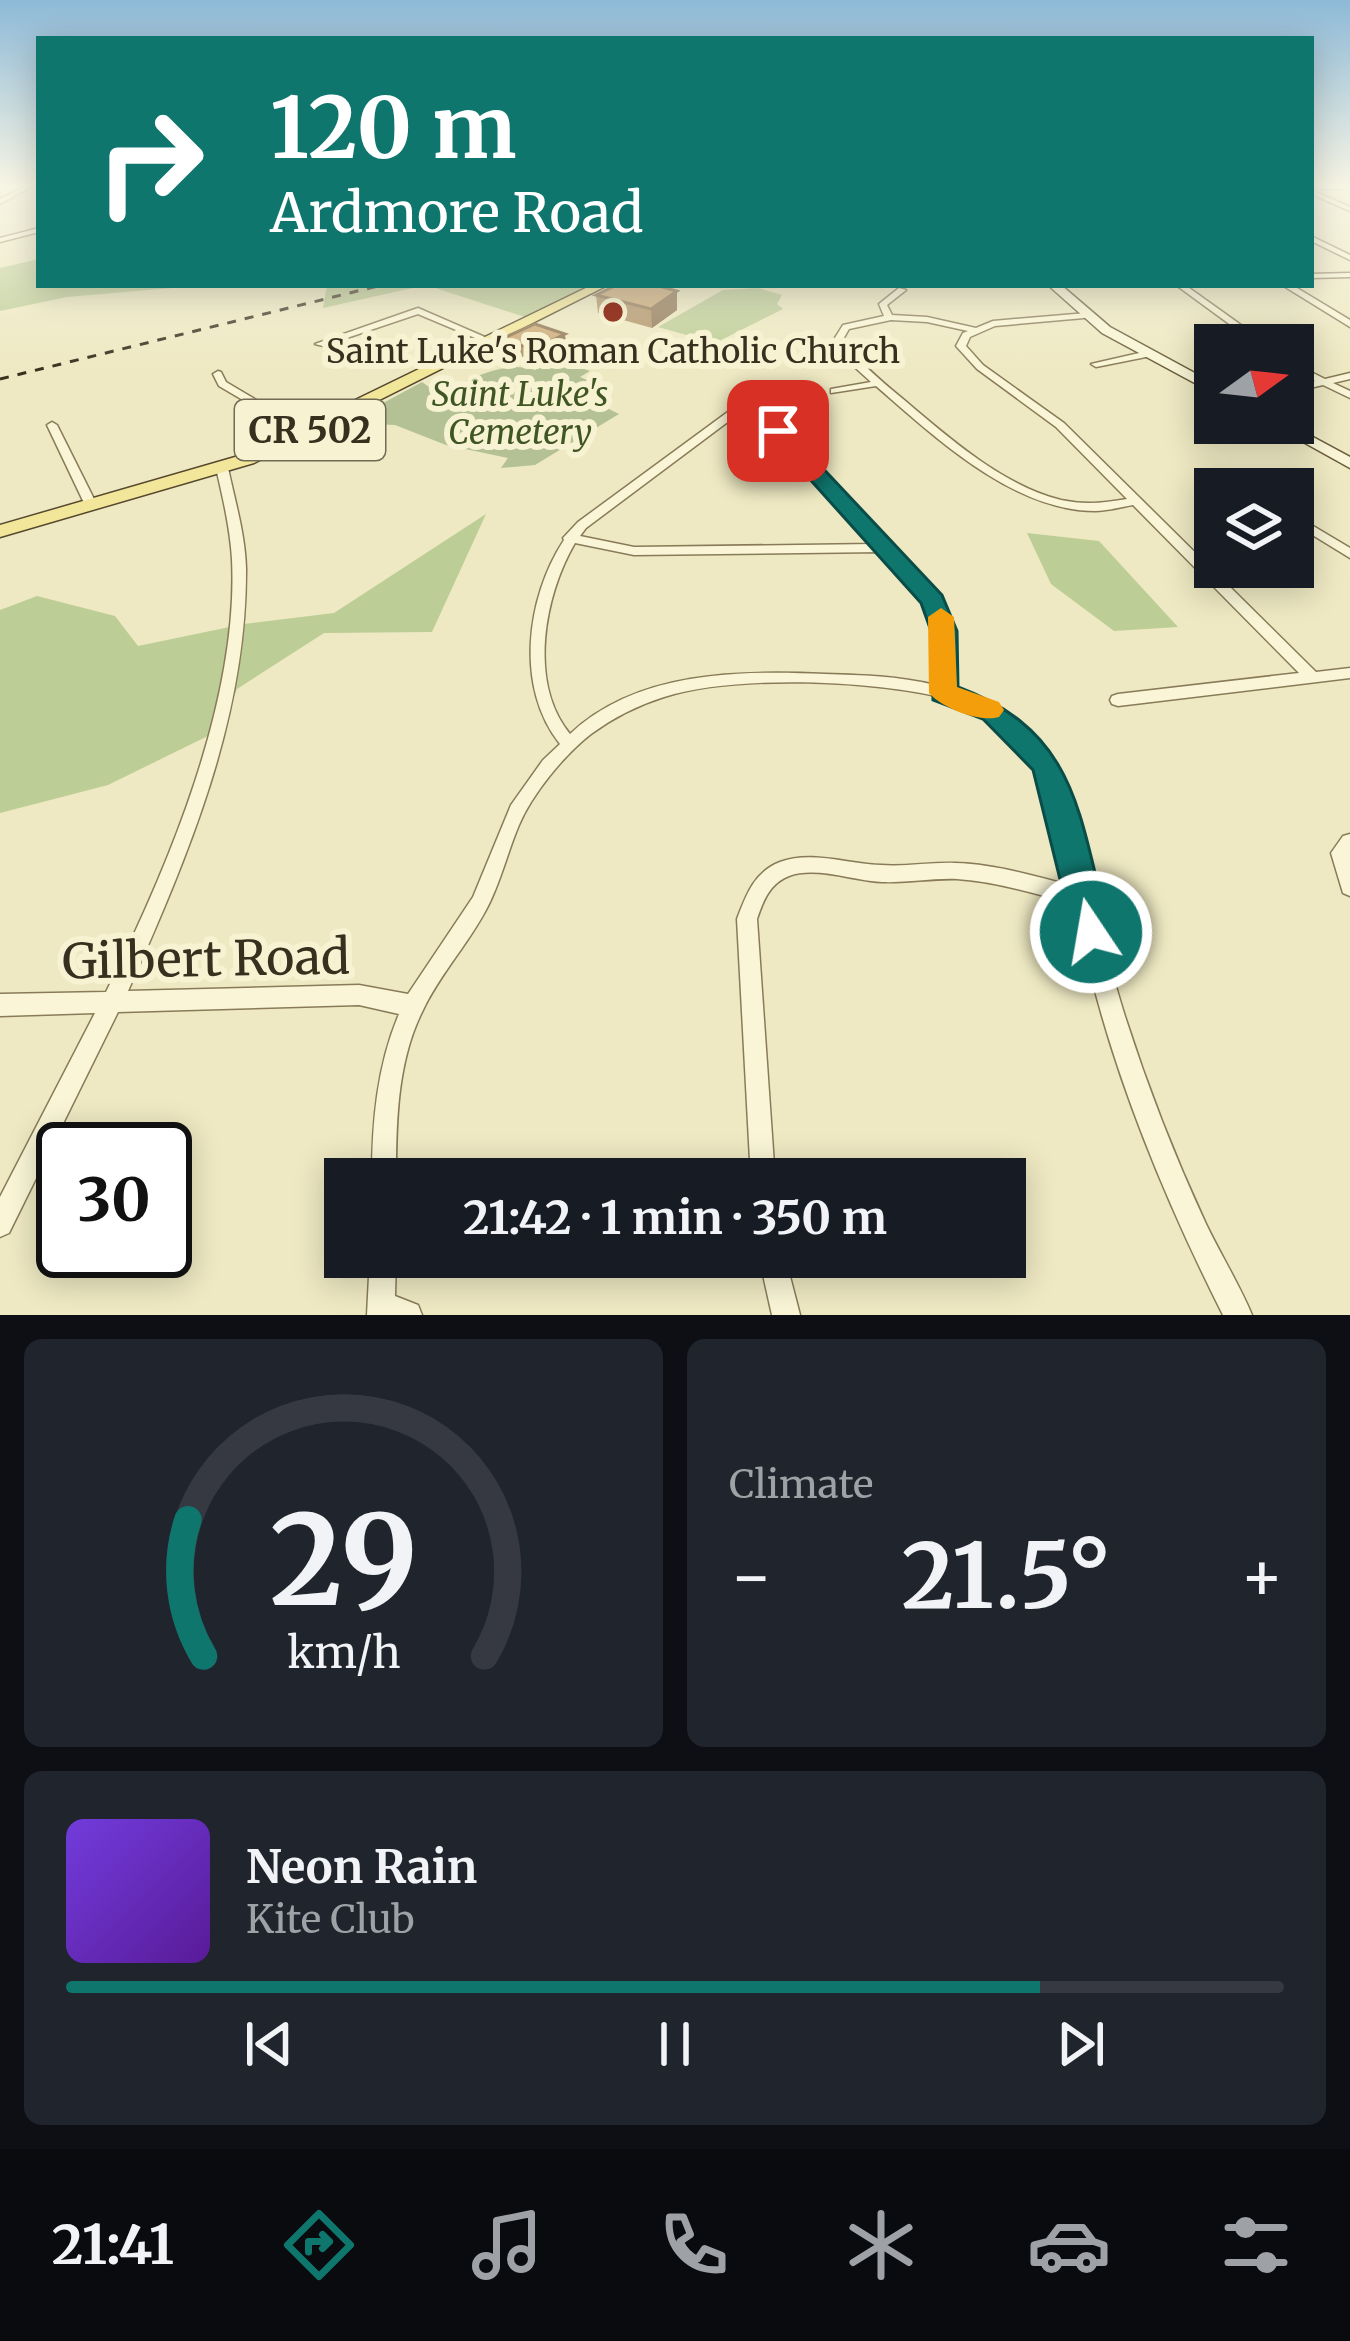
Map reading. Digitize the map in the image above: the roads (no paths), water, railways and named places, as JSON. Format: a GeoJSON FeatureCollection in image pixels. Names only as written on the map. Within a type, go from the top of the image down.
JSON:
{"type":"FeatureCollection","features":[{"type":"Feature","properties":{"kind":"main road","name":"CR 502"},"geometry":{"type":"LineString","coordinates":[[0,531],[221,468],[305,432],[596,288]]}},
{"type":"Feature","properties":{"kind":"street"},"geometry":{"type":"LineString","coordinates":[[1314,276],[1350,275]]}},
{"type":"Feature","properties":{"kind":"street"},"geometry":{"type":"LineString","coordinates":[[1057,288],[1084,315],[1194,379]]}},
{"type":"Feature","properties":{"kind":"street"},"geometry":{"type":"LineString","coordinates":[[1184,288],[1235,324]]}},
{"type":"Feature","properties":{"kind":"street"},"geometry":{"type":"LineString","coordinates":[[1291,288],[1350,324]]}},
{"type":"Feature","properties":{"kind":"street"},"geometry":{"type":"LineString","coordinates":[[889,318],[883,304],[902,290]]}},
{"type":"Feature","properties":{"kind":"street"},"geometry":{"type":"LineString","coordinates":[[320,344],[418,310],[490,340]]}},
{"type":"Feature","properties":{"kind":"street"},"geometry":{"type":"LineString","coordinates":[[1336,315],[1350,314]]}},
{"type":"Feature","properties":{"kind":"street"},"geometry":{"type":"LineString","coordinates":[[1084,315],[975,330],[936,320],[889,318],[846,327],[837,341],[879,383],[1000,479],[1030,494],[1101,509],[1134,501]]}},
{"type":"Feature","properties":{"kind":"street"},"geometry":{"type":"LineString","coordinates":[[975,330],[961,346],[971,359],[1060,425],[1311,676]]}},
{"type":"Feature","properties":{"kind":"street"},"geometry":{"type":"LineString","coordinates":[[1096,364],[1148,354]]}},
{"type":"Feature","properties":{"kind":"street"},"geometry":{"type":"LineString","coordinates":[[218,374],[222,384],[305,432]]}},
{"type":"Feature","properties":{"kind":"street"},"geometry":{"type":"LineString","coordinates":[[1314,384],[1350,376]]}},
{"type":"Feature","properties":{"kind":"street"},"geometry":{"type":"LineString","coordinates":[[1314,378],[1350,395]]}},
{"type":"Feature","properties":{"kind":"street"},"geometry":{"type":"LineString","coordinates":[[835,391],[879,383]]}},
{"type":"Feature","properties":{"kind":"street"},"geometry":{"type":"LineString","coordinates":[[571,746],[554,727],[548,709],[538,638],[553,565],[569,538],[755,398],[921,586],[940,616],[944,693]]}},
{"type":"Feature","properties":{"kind":"street"},"geometry":{"type":"LineString","coordinates":[[52,425],[91,505]]}},
{"type":"Feature","properties":{"kind":"street"},"geometry":{"type":"LineString","coordinates":[[1314,444],[1350,463]]}},
{"type":"Feature","properties":{"kind":"street"},"geometry":{"type":"LineString","coordinates":[[0,1224],[187,825],[225,699],[239,566],[221,468]]}},
{"type":"Feature","properties":{"kind":"street"},"geometry":{"type":"LineString","coordinates":[[1314,531],[1350,554]]}},
{"type":"Feature","properties":{"kind":"street"},"geometry":{"type":"LineString","coordinates":[[569,538],[634,551],[884,548]]}},
{"type":"Feature","properties":{"kind":"street"},"geometry":{"type":"LineString","coordinates":[[1118,700],[1350,673]]}},
{"type":"Feature","properties":{"kind":"street"},"geometry":{"type":"LineString","coordinates":[[386,1158],[392,1069],[413,1006],[482,899],[513,817],[545,771],[571,746],[635,700],[718,676],[894,682],[944,693],[993,712],[1047,765],[1121,1035],[1176,1177],[1238,1315]]}},
{"type":"Feature","properties":{"kind":"street"},"geometry":{"type":"LineString","coordinates":[[1350,842],[1340,853],[1339,866],[1350,886]]}},
{"type":"Feature","properties":{"kind":"street"},"geometry":{"type":"LineString","coordinates":[[761,1158],[747,992],[747,919],[759,889],[771,877],[807,863],[887,874],[952,871],[1084,898]]}},
{"type":"Feature","properties":{"kind":"street","name":"Gilbert Road"},"geometry":{"type":"LineString","coordinates":[[0,1005],[358,995],[413,1006]]}},
{"type":"Feature","properties":{"kind":"street"},"geometry":{"type":"LineString","coordinates":[[386,1278],[390,1311]]}},
{"type":"Feature","properties":{"kind":"street"},"geometry":{"type":"LineString","coordinates":[[777,1278],[787,1315]]}},
{"type":"Feature","properties":{"kind":"railway"},"geometry":{"type":"LineString","coordinates":[[0,379],[370,288]]}},
{"type":"Feature","properties":{"kind":"place","name":"Saint Luke's Roman Catholic Church"},"geometry":{"type":"Point","coordinates":[613,312]}},
{"type":"Feature","properties":{"kind":"park label","name":"Saint Luke's Cemetery"},"geometry":{"type":"Point","coordinates":[520,413]}}]}
